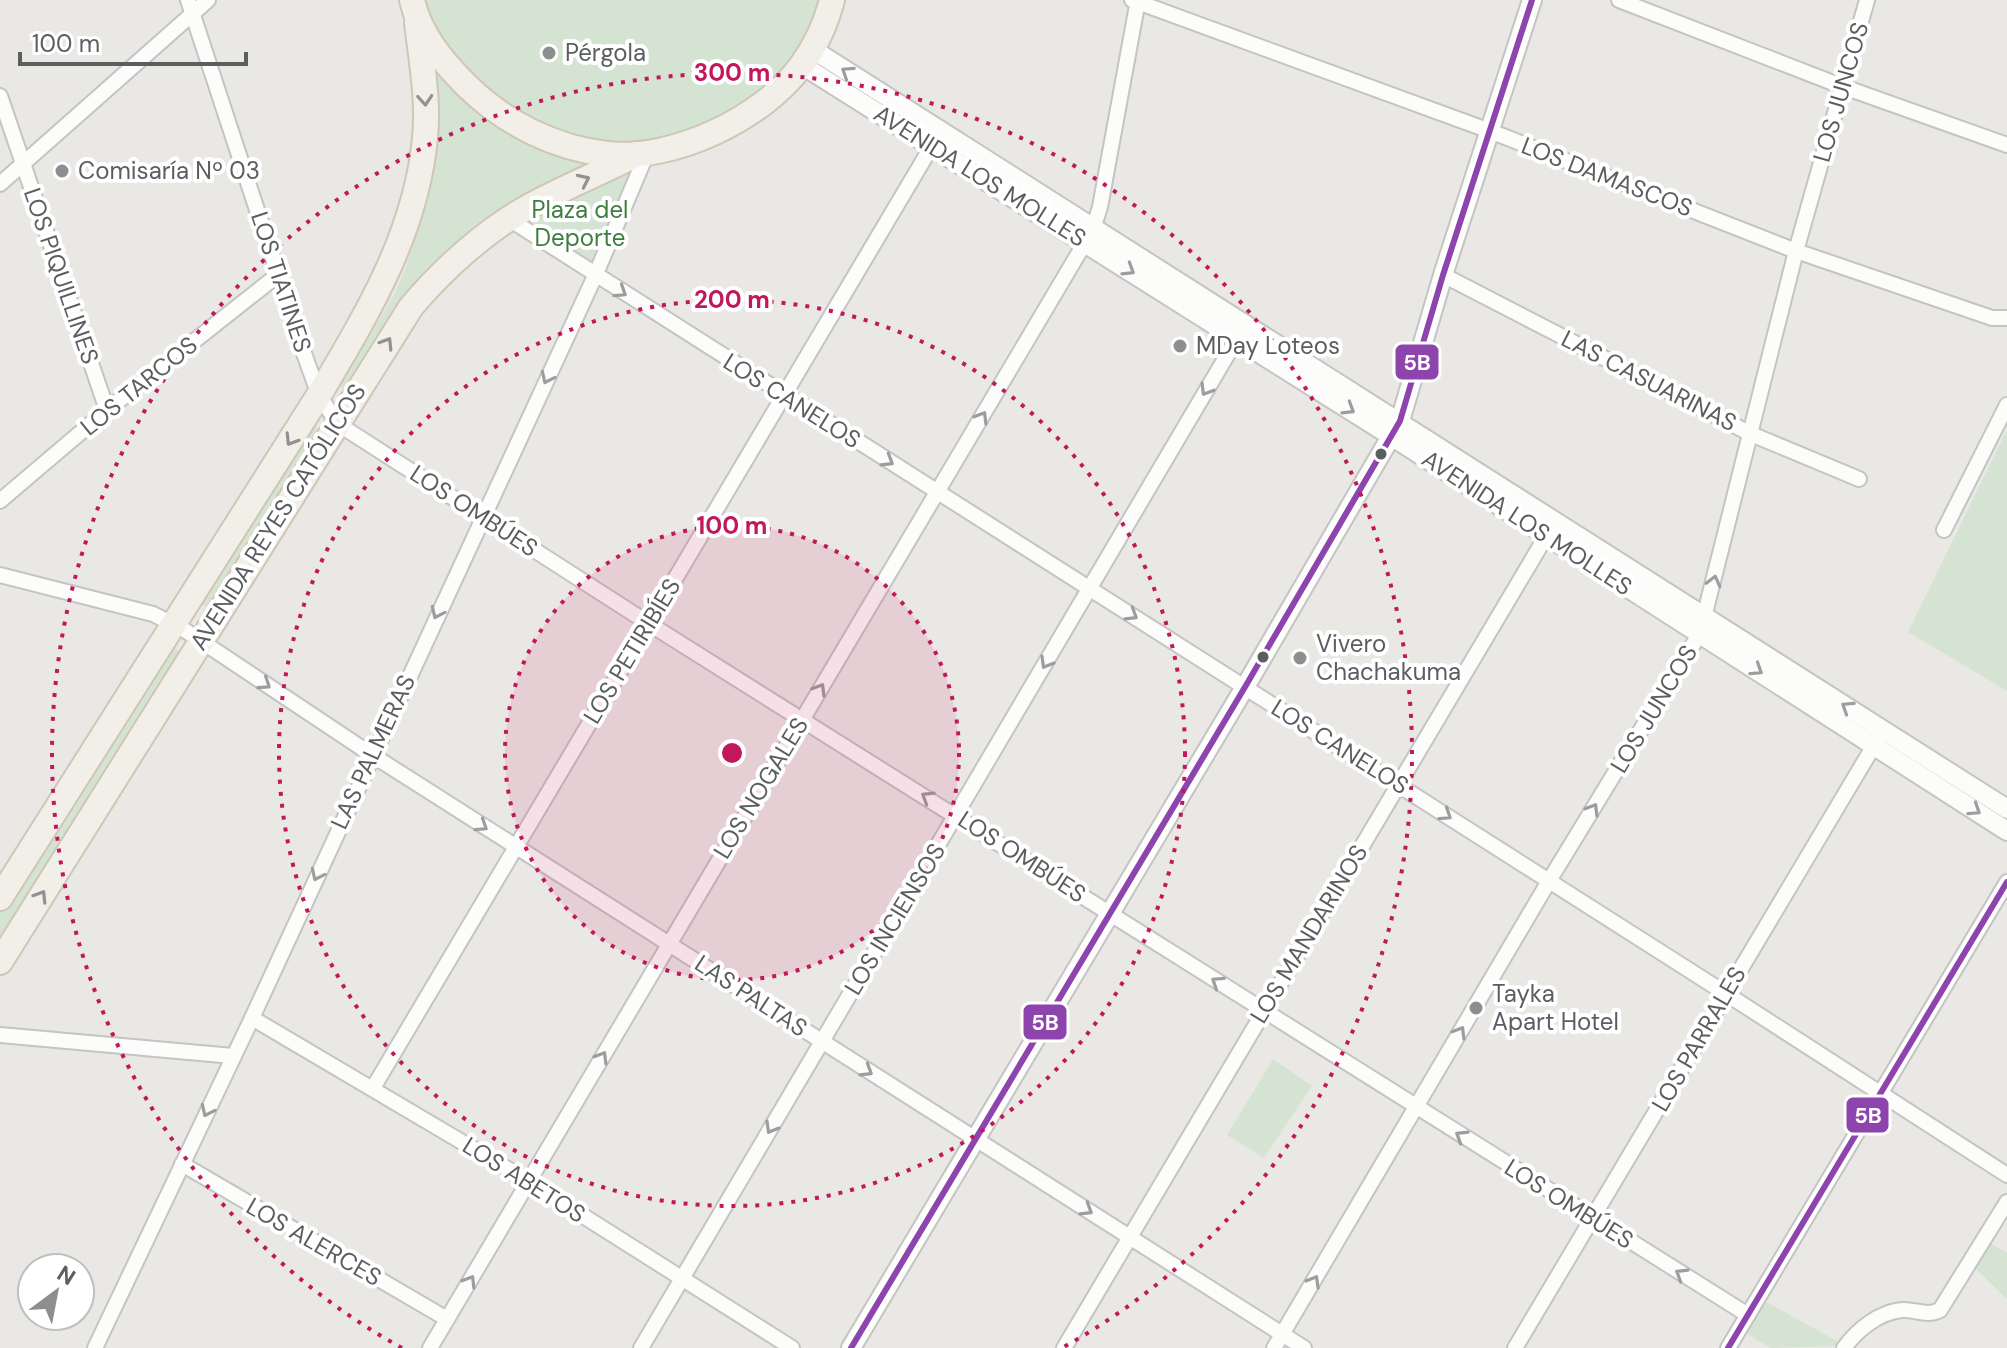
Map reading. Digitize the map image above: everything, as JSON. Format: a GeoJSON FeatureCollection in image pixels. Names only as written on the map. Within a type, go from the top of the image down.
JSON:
{"type":"FeatureCollection","features":[{"type":"Feature","properties":{"kind":"main road"},"geometry":{"type":"LineString","coordinates":[[414,11],[444,63],[486,105],[563,145],[608,154],[642,153],[713,133],[744,116],[770,98],[807,57],[832,0]]}},
{"type":"Feature","properties":{"kind":"main road","name":"AVENIDA REYES CATÓLICOS"},"geometry":{"type":"LineString","coordinates":[[0,898],[319,395],[382,285],[402,239],[425,138],[426,110],[414,11]]}},
{"type":"Feature","properties":{"kind":"main road","name":"AVENIDA REYES CATÓLICOS"},"geometry":{"type":"LineString","coordinates":[[0,962],[411,307],[438,277],[509,219],[560,191],[642,153]]}},
{"type":"Feature","properties":{"kind":"street"},"geometry":{"type":"LineString","coordinates":[[0,184],[190,7],[208,0]]}},
{"type":"Feature","properties":{"kind":"street"},"geometry":{"type":"LineString","coordinates":[[851,1348],[1245,687],[1395,428],[1532,0]]}},
{"type":"Feature","properties":{"kind":"street"},"geometry":{"type":"LineString","coordinates":[[1619,0],[1841,86],[2007,145]]}},
{"type":"Feature","properties":{"kind":"street","name":"LOS JUNCOS"},"geometry":{"type":"LineString","coordinates":[[1274,1348],[1703,625],[1796,251],[1867,0]]}},
{"type":"Feature","properties":{"kind":"street","name":"LOS DAMASCOS"},"geometry":{"type":"LineString","coordinates":[[1136,1],[1490,131],[1796,251],[2000,318]]}},
{"type":"Feature","properties":{"kind":"street","name":"LOS NOGALES"},"geometry":{"type":"LineString","coordinates":[[430,1348],[1089,236],[1100,207],[1136,1]]}},
{"type":"Feature","properties":{"kind":"street","name":"LOS TIATINES"},"geometry":{"type":"LineString","coordinates":[[190,7],[319,395],[338,424]]}},
{"type":"Feature","properties":{"kind":"street","name":"AVENIDA LOS MOLLES"},"geometry":{"type":"LineString","coordinates":[[807,57],[1879,737],[2007,809]]}},
{"type":"Feature","properties":{"kind":"street","name":"LOS PIQUILLINES"},"geometry":{"type":"LineString","coordinates":[[0,96],[107,410]]}},
{"type":"Feature","properties":{"kind":"street","name":"LOS PETIRIBÍES"},"geometry":{"type":"LineString","coordinates":[[373,1088],[936,139]]}},
{"type":"Feature","properties":{"kind":"street","name":"LAS PALMERAS"},"geometry":{"type":"LineString","coordinates":[[95,1348],[252,1018],[595,276],[642,153]]}},
{"type":"Feature","properties":{"kind":"street","name":"LOS CANELOS"},"geometry":{"type":"LineString","coordinates":[[509,219],[2007,1175]]}},
{"type":"Feature","properties":{"kind":"street","name":"LOS TARCOS"},"geometry":{"type":"LineString","coordinates":[[0,501],[107,410],[279,274]]}},
{"type":"Feature","properties":{"kind":"street","name":"LAS CASUARINAS"},"geometry":{"type":"LineString","coordinates":[[1443,275],[1751,434],[1859,479]]}},
{"type":"Feature","properties":{"kind":"street","name":"LOS INCIENSOS"},"geometry":{"type":"LineString","coordinates":[[641,1348],[1241,331]]}},
{"type":"Feature","properties":{"kind":"street"},"geometry":{"type":"LineString","coordinates":[[1944,530],[2007,405]]}},
{"type":"Feature","properties":{"kind":"street","name":"LOS OMBÚES"},"geometry":{"type":"LineString","coordinates":[[338,424],[648,623],[1748,1315]]}},
{"type":"Feature","properties":{"kind":"street","name":"LOS MANDARINOS"},"geometry":{"type":"LineString","coordinates":[[1064,1348],[1551,528]]}},
{"type":"Feature","properties":{"kind":"street","name":"LAS PALTAS"},"geometry":{"type":"LineString","coordinates":[[0,575],[153,614],[174,624],[821,1043],[1304,1348]]}},
{"type":"Feature","properties":{"kind":"street","name":"AVENIDA LOS MOLLES"},"geometry":{"type":"LineString","coordinates":[[1879,737],[2007,831]]}},
{"type":"Feature","properties":{"kind":"street","name":"LOS PARRALES"},"geometry":{"type":"LineString","coordinates":[[1515,1348],[1879,737]]}},
{"type":"Feature","properties":{"kind":"street"},"geometry":{"type":"LineString","coordinates":[[1728,1348],[2007,882]]}},
{"type":"Feature","properties":{"kind":"street","name":"LOS ABETOS"},"geometry":{"type":"LineString","coordinates":[[252,1018],[528,1181],[792,1348]]}},
{"type":"Feature","properties":{"kind":"street"},"geometry":{"type":"LineString","coordinates":[[0,1035],[233,1056]]}},
{"type":"Feature","properties":{"kind":"street","name":"LOS ALERCES"},"geometry":{"type":"LineString","coordinates":[[182,1164],[447,1319]]}},
{"type":"Feature","properties":{"kind":"street"},"geometry":{"type":"LineString","coordinates":[[1844,1348],[1861,1328],[1893,1312],[1934,1313],[1940,1310],[2007,1202]]}},
{"type":"Feature","properties":{"kind":"green space"},"geometry":{"type":"Polygon","coordinates":[[[421,0],[824,0],[805,47],[769,88],[719,121],[667,141],[590,146],[500,107],[447,51],[421,0]]]}},
{"type":"Feature","properties":{"kind":"green space"},"geometry":{"type":"Polygon","coordinates":[[[433,58],[480,106],[610,159],[509,212],[347,391],[337,384],[373,330],[403,274],[427,195],[436,140],[433,58]]]}},
{"type":"Feature","properties":{"kind":"green space","name":"Plaza del Deporte"},"geometry":{"type":"Polygon","coordinates":[[[625,173],[632,175],[594,263],[588,264],[528,225],[526,219],[625,173]]]}},
{"type":"Feature","properties":{"kind":"green space"},"geometry":{"type":"Polygon","coordinates":[[[309,423],[321,431],[210,610],[198,602],[309,423]]]}},
{"type":"Feature","properties":{"kind":"green space"},"geometry":{"type":"Polygon","coordinates":[[[2007,430],[2007,691],[1908,632],[2007,430]]]}},
{"type":"Feature","properties":{"kind":"green space"},"geometry":{"type":"Polygon","coordinates":[[[168,644],[183,653],[0,946],[0,914],[168,644]]]}},
{"type":"Feature","properties":{"kind":"green space"},"geometry":{"type":"Polygon","coordinates":[[[1273,1059],[1312,1086],[1264,1158],[1227,1135],[1273,1059]]]}},
{"type":"Feature","properties":{"kind":"green space"},"geometry":{"type":"Polygon","coordinates":[[[1983,1239],[2007,1253],[2007,1299],[1969,1262],[1983,1239]]]}},
{"type":"Feature","properties":{"kind":"green space"},"geometry":{"type":"Polygon","coordinates":[[[1759,1298],[1846,1346],[1771,1348],[1740,1330],[1759,1298]]]}},
{"type":"Feature","properties":{"kind":"transit line","name":"5B"},"geometry":{"type":"LineString","coordinates":[[851,1348],[1400,421],[1443,275],[1532,0]]}},
{"type":"Feature","properties":{"kind":"transit line","name":"5B"},"geometry":{"type":"LineString","coordinates":[[1728,1348],[2007,882]]}},
{"type":"Feature","properties":{"kind":"place","name":"Pérgola"},"geometry":{"type":"Point","coordinates":[549,53]}},
{"type":"Feature","properties":{"kind":"place","name":"Comisaría Nº 03"},"geometry":{"type":"Point","coordinates":[62,171]}},
{"type":"Feature","properties":{"kind":"place","name":"MDay Loteos"},"geometry":{"type":"Point","coordinates":[1180,346]}},
{"type":"Feature","properties":{"kind":"place","name":"Vivero Chachakuma"},"geometry":{"type":"Point","coordinates":[1300,658]}},
{"type":"Feature","properties":{"kind":"place","name":"Tayka Apart Hotel"},"geometry":{"type":"Point","coordinates":[1476,1008]}}]}
